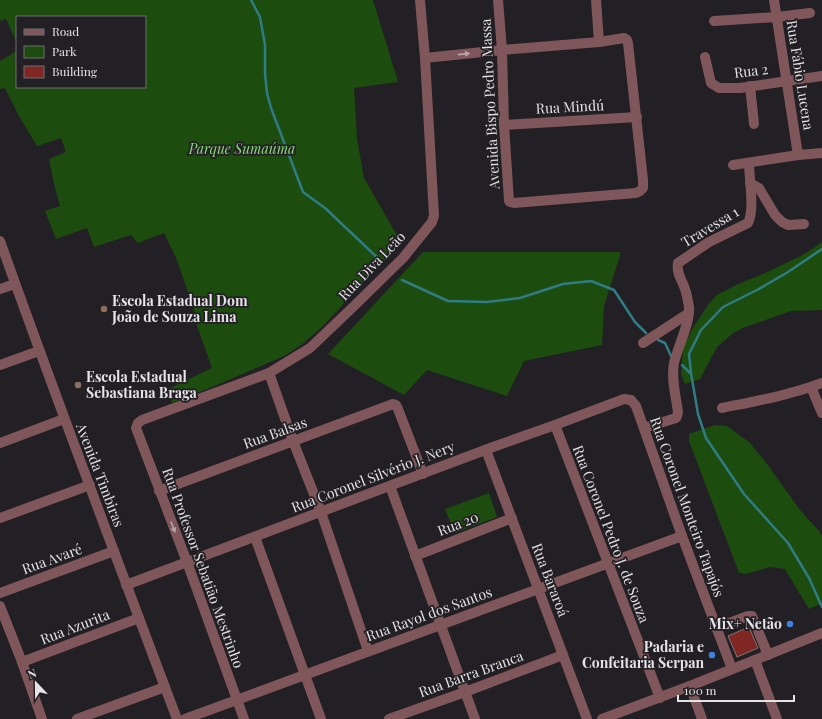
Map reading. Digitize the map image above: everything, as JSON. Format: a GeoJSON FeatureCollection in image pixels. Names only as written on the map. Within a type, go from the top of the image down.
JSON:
{"type":"FeatureCollection","features":[{"type":"Feature","properties":{"kind":"street","name":"Rua Diva Leão"},"geometry":{"type":"LineString","coordinates":[[136,428],[138,423],[142,420],[268,373],[310,348],[403,258],[432,222],[434,216],[425,58],[420,0]]}},
{"type":"Feature","properties":{"kind":"street","name":"Avenida Bispo Pedro Massa"},"geometry":{"type":"LineString","coordinates":[[498,0],[502,50],[508,199],[510,202],[514,203],[636,193],[640,191],[643,188],[643,180],[637,117]]}},
{"type":"Feature","properties":{"kind":"street"},"geometry":{"type":"LineString","coordinates":[[596,0],[599,42]]}},
{"type":"Feature","properties":{"kind":"street","name":"Rua Fábio Lucena"},"geometry":{"type":"LineString","coordinates":[[774,0],[798,155]]}},
{"type":"Feature","properties":{"kind":"street"},"geometry":{"type":"LineString","coordinates":[[714,21],[777,17],[810,13]]}},
{"type":"Feature","properties":{"kind":"street"},"geometry":{"type":"LineString","coordinates":[[425,58],[599,42],[624,38],[628,43],[637,117]]}},
{"type":"Feature","properties":{"kind":"street","name":"Rua 2"},"geometry":{"type":"LineString","coordinates":[[704,57],[711,83],[719,88],[740,88],[822,76]]}},
{"type":"Feature","properties":{"kind":"street"},"geometry":{"type":"LineString","coordinates":[[750,86],[754,124]]}},
{"type":"Feature","properties":{"kind":"street","name":"Rua Mindú"},"geometry":{"type":"LineString","coordinates":[[504,125],[637,117]]}},
{"type":"Feature","properties":{"kind":"street"},"geometry":{"type":"LineString","coordinates":[[733,165],[798,155],[822,153]]}},
{"type":"Feature","properties":{"kind":"street","name":"Travessa 1"},"geometry":{"type":"LineString","coordinates":[[644,428],[676,418],[678,412],[673,374],[674,364],[689,313],[688,300],[677,267],[678,263],[709,242],[748,223],[751,218],[752,208],[748,163]]}},
{"type":"Feature","properties":{"kind":"street"},"geometry":{"type":"LineString","coordinates":[[750,183],[759,188],[775,215],[782,222],[788,225],[804,224]]}},
{"type":"Feature","properties":{"kind":"street","name":"Avenida Timbiras"},"geometry":{"type":"LineString","coordinates":[[0,240],[64,419],[90,484],[126,585],[177,719]]}},
{"type":"Feature","properties":{"kind":"street"},"geometry":{"type":"LineString","coordinates":[[0,290],[15,284]]}},
{"type":"Feature","properties":{"kind":"street"},"geometry":{"type":"LineString","coordinates":[[643,343],[689,313]]}},
{"type":"Feature","properties":{"kind":"street"},"geometry":{"type":"LineString","coordinates":[[0,365],[40,351]]}},
{"type":"Feature","properties":{"kind":"street"},"geometry":{"type":"LineString","coordinates":[[268,373],[321,512],[368,651]]}},
{"type":"Feature","properties":{"kind":"street"},"geometry":{"type":"LineString","coordinates":[[722,408],[811,387],[822,383]]}},
{"type":"Feature","properties":{"kind":"street"},"geometry":{"type":"LineString","coordinates":[[811,387],[822,413]]}},
{"type":"Feature","properties":{"kind":"street","name":"Rua Coronel Silvério J. Nery"},"geometry":{"type":"LineString","coordinates":[[126,585],[624,399],[631,400]]}},
{"type":"Feature","properties":{"kind":"street","name":"Rua Coronel Monteiro Tapajós"},"geometry":{"type":"LineString","coordinates":[[631,400],[636,406],[682,536],[732,669]]}},
{"type":"Feature","properties":{"kind":"street","name":"Rua Balsas"},"geometry":{"type":"LineString","coordinates":[[159,491],[393,404],[396,405],[398,409],[423,474]]}},
{"type":"Feature","properties":{"kind":"street"},"geometry":{"type":"LineString","coordinates":[[0,443],[64,419]]}},
{"type":"Feature","properties":{"kind":"street","name":"Rua Coronel Pedro J. de Souza"},"geometry":{"type":"LineString","coordinates":[[555,426],[660,698]]}},
{"type":"Feature","properties":{"kind":"street","name":"Rua Professor Sebatião Mestrinho"},"geometry":{"type":"LineString","coordinates":[[136,428],[244,719]]}},
{"type":"Feature","properties":{"kind":"street","name":"Rua Bararoá"},"geometry":{"type":"LineString","coordinates":[[486,450],[587,719]]}},
{"type":"Feature","properties":{"kind":"street"},"geometry":{"type":"LineString","coordinates":[[0,518],[90,484]]}},
{"type":"Feature","properties":{"kind":"street"},"geometry":{"type":"LineString","coordinates":[[390,486],[475,719]]}},
{"type":"Feature","properties":{"kind":"street","name":"Rua 20"},"geometry":{"type":"LineString","coordinates":[[415,556],[512,518]]}},
{"type":"Feature","properties":{"kind":"street","name":"Rua Rayol dos Santos"},"geometry":{"type":"LineString","coordinates":[[185,719],[682,536]]}},
{"type":"Feature","properties":{"kind":"street"},"geometry":{"type":"LineString","coordinates":[[255,537],[321,719]]}},
{"type":"Feature","properties":{"kind":"street","name":"Rua Avaré"},"geometry":{"type":"LineString","coordinates":[[0,593],[114,552]]}},
{"type":"Feature","properties":{"kind":"street"},"geometry":{"type":"LineString","coordinates":[[0,606],[42,719]]}},
{"type":"Feature","properties":{"kind":"street"},"geometry":{"type":"LineString","coordinates":[[716,628],[748,616],[752,616],[768,655]]}},
{"type":"Feature","properties":{"kind":"street","name":"Rua Azurita"},"geometry":{"type":"LineString","coordinates":[[22,662],[139,618]]}},
{"type":"Feature","properties":{"kind":"street"},"geometry":{"type":"LineString","coordinates":[[602,719],[624,715],[660,698],[822,633]]}},
{"type":"Feature","properties":{"kind":"street","name":"Rua Barra Branca"},"geometry":{"type":"LineString","coordinates":[[389,719],[465,692],[563,654]]}},
{"type":"Feature","properties":{"kind":"street"},"geometry":{"type":"LineString","coordinates":[[754,660],[777,719]]}},
{"type":"Feature","properties":{"kind":"street"},"geometry":{"type":"LineString","coordinates":[[690,686],[702,719]]}},
{"type":"Feature","properties":{"kind":"street"},"geometry":{"type":"LineString","coordinates":[[77,719],[165,687]]}},
{"type":"Feature","properties":{"kind":"green space","name":"Parque Sumaúma"},"geometry":{"type":"Polygon","coordinates":[[[0,0],[373,0],[398,82],[354,88],[357,139],[364,178],[402,244],[350,296],[322,327],[301,345],[284,356],[172,403],[168,389],[212,368],[194,317],[194,309],[176,258],[164,233],[138,243],[131,235],[94,247],[87,228],[56,239],[45,211],[60,206],[49,159],[66,152],[61,138],[37,146],[19,116],[5,88],[0,89],[0,61],[16,52],[16,88],[146,88],[146,16],[16,16],[16,41],[6,19],[0,21],[0,0]]]}},
{"type":"Feature","properties":{"kind":"green space"},"geometry":{"type":"Polygon","coordinates":[[[822,242],[822,310],[791,311],[743,328],[732,334],[717,347],[700,379],[685,384],[681,374],[683,348],[694,326],[708,305],[717,295],[801,256],[822,242]]]}},
{"type":"Feature","properties":{"kind":"green space"},"geometry":{"type":"Polygon","coordinates":[[[423,252],[621,252],[604,306],[602,345],[524,361],[507,396],[427,370],[404,395],[328,354],[423,252]]]}},
{"type":"Feature","properties":{"kind":"green space"},"geometry":{"type":"Polygon","coordinates":[[[715,425],[727,426],[750,443],[800,510],[822,536],[822,603],[809,609],[785,569],[770,567],[746,574],[739,573],[689,441],[689,434],[715,425]]]}},
{"type":"Feature","properties":{"kind":"green space"},"geometry":{"type":"Polygon","coordinates":[[[489,493],[497,517],[455,533],[445,509],[489,493]]]}},
{"type":"Feature","properties":{"kind":"building"},"geometry":{"type":"Polygon","coordinates":[[[749,627],[758,648],[737,657],[728,636],[749,627]]]}},
{"type":"Feature","properties":{"kind":"waterway"},"geometry":{"type":"LineString","coordinates":[[251,0],[260,17],[265,45],[265,74],[267,93],[271,108],[303,192],[325,208],[382,262]]}},
{"type":"Feature","properties":{"kind":"waterway"},"geometry":{"type":"LineString","coordinates":[[822,249],[788,272],[723,307],[701,330],[689,354],[698,414],[706,438],[744,494],[788,543],[809,578],[822,607]]}},
{"type":"Feature","properties":{"kind":"waterway"},"geometry":{"type":"LineString","coordinates":[[402,280],[448,301],[487,302],[520,298],[563,284],[591,281],[614,290],[635,322],[646,333]]}},
{"type":"Feature","properties":{"kind":"waterway"},"geometry":{"type":"LineString","coordinates":[[658,340],[665,343],[671,356]]}},
{"type":"Feature","properties":{"kind":"waterway"},"geometry":{"type":"LineString","coordinates":[[682,365],[690,373]]}},
{"type":"Feature","properties":{"kind":"place","name":"Escola Estadual Dom João de Souza Lima"},"geometry":{"type":"Point","coordinates":[104,309]}},
{"type":"Feature","properties":{"kind":"place","name":"Escola Estadual Sebastiana Braga"},"geometry":{"type":"Point","coordinates":[78,385]}},
{"type":"Feature","properties":{"kind":"place","name":"Mix+ Netão"},"geometry":{"type":"Point","coordinates":[790,624]}},
{"type":"Feature","properties":{"kind":"place","name":"Padaria e Confeitaria Serpan"},"geometry":{"type":"Point","coordinates":[712,655]}}]}
